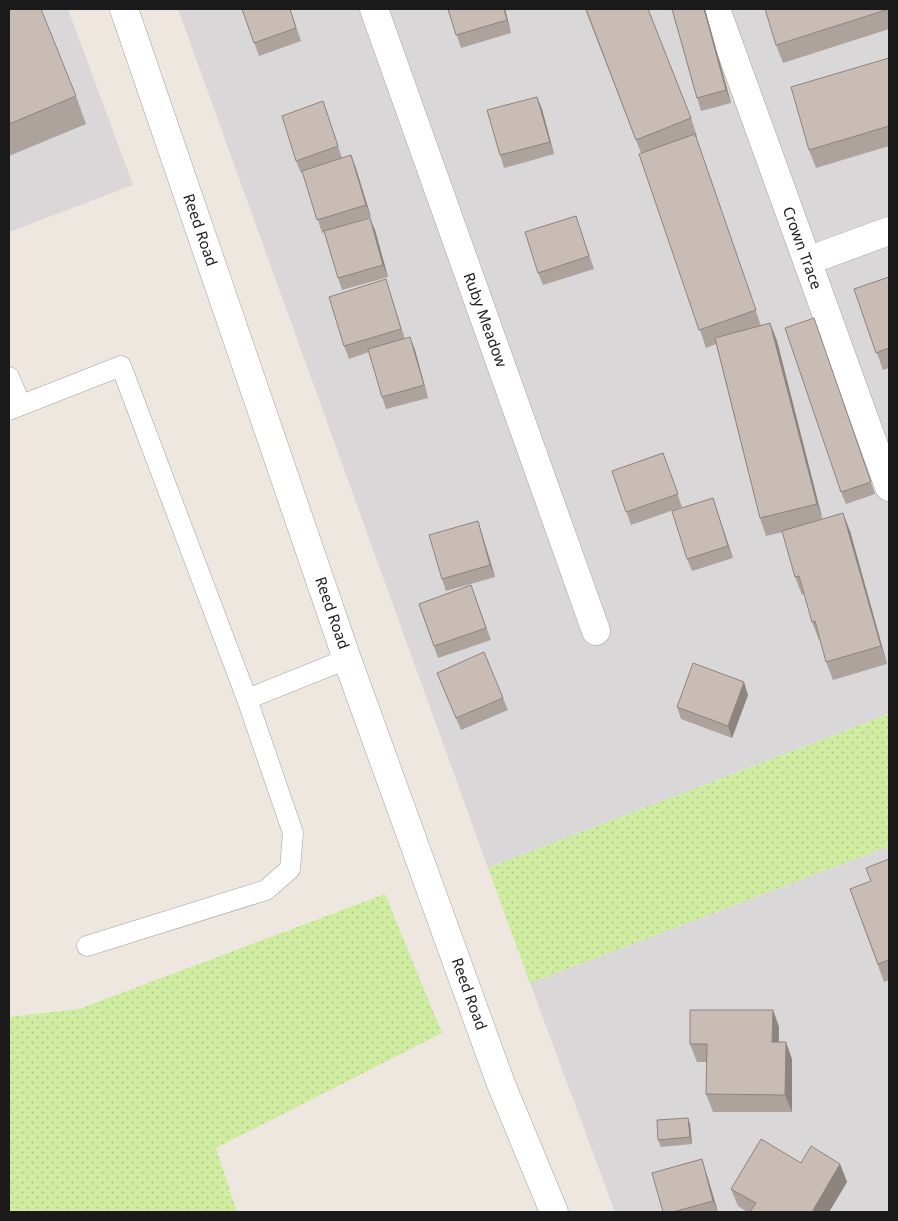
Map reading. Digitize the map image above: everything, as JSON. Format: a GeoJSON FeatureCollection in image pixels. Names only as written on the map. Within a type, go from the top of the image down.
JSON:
{"type":"FeatureCollection","features":[{"type":"Feature","properties":{"kind":"street","name":"Reed Road"},"geometry":{"type":"LineString","coordinates":[[124,9],[347,659],[501,1084],[554,1212]]}},
{"type":"Feature","properties":{"kind":"street","name":"Ruby Meadow"},"geometry":{"type":"LineString","coordinates":[[374,9],[596,630]]}},
{"type":"Feature","properties":{"kind":"street","name":"Crown Trace"},"geometry":{"type":"LineString","coordinates":[[716,9],[889,487]]}},
{"type":"Feature","properties":{"kind":"street"},"geometry":{"type":"LineString","coordinates":[[806,261],[889,231]]}},
{"type":"Feature","properties":{"kind":"lane"},"geometry":{"type":"LineString","coordinates":[[9,377],[15,408],[121,366],[247,699],[293,833],[290,869],[266,890],[87,946]]}},
{"type":"Feature","properties":{"kind":"lane"},"geometry":{"type":"LineString","coordinates":[[247,699],[347,659]]}},
{"type":"Feature","properties":{"kind":"shaded area"},"geometry":{"type":"Polygon","coordinates":[[[9,9],[68,9],[133,185],[9,232],[9,9]]]}},
{"type":"Feature","properties":{"kind":"shaded area"},"geometry":{"type":"Polygon","coordinates":[[[178,9],[889,9],[889,714],[488,868],[178,9]]]}},
{"type":"Feature","properties":{"kind":"shaded area"},"geometry":{"type":"Polygon","coordinates":[[[889,846],[889,1212],[615,1212],[530,983],[889,846]]]}},
{"type":"Feature","properties":{"kind":"green space"},"geometry":{"type":"Polygon","coordinates":[[[889,714],[889,846],[530,983],[488,868],[889,714]]]}},
{"type":"Feature","properties":{"kind":"green space"},"geometry":{"type":"Polygon","coordinates":[[[385,894],[442,1033],[216,1148],[237,1212],[9,1212],[9,1017],[79,1009],[385,894]]]}},
{"type":"Feature","properties":{"kind":"building"},"geometry":{"type":"Polygon","coordinates":[[[9,9],[41,9],[76,96],[9,124],[9,9]]]}},
{"type":"Feature","properties":{"kind":"building"},"geometry":{"type":"Polygon","coordinates":[[[242,9],[290,9],[296,28],[254,43],[242,9]]]}},
{"type":"Feature","properties":{"kind":"building"},"geometry":{"type":"Polygon","coordinates":[[[448,9],[504,9],[507,20],[456,35],[448,9]]]}},
{"type":"Feature","properties":{"kind":"building"},"geometry":{"type":"Polygon","coordinates":[[[586,9],[648,9],[691,118],[636,140],[586,9]]]}},
{"type":"Feature","properties":{"kind":"building"},"geometry":{"type":"Polygon","coordinates":[[[672,9],[704,9],[726,90],[697,98],[672,9]]]}},
{"type":"Feature","properties":{"kind":"building"},"geometry":{"type":"Polygon","coordinates":[[[765,9],[889,9],[776,45],[765,9]]]}},
{"type":"Feature","properties":{"kind":"building"},"geometry":{"type":"Polygon","coordinates":[[[889,58],[889,126],[809,150],[791,87],[889,58]]]}},
{"type":"Feature","properties":{"kind":"building"},"geometry":{"type":"Polygon","coordinates":[[[537,97],[550,142],[500,155],[487,110],[537,97]]]}},
{"type":"Feature","properties":{"kind":"building"},"geometry":{"type":"Polygon","coordinates":[[[323,101],[338,146],[296,161],[282,116],[323,101]]]}},
{"type":"Feature","properties":{"kind":"building"},"geometry":{"type":"Polygon","coordinates":[[[695,134],[756,310],[699,330],[639,154],[695,134]]]}},
{"type":"Feature","properties":{"kind":"building"},"geometry":{"type":"Polygon","coordinates":[[[351,155],[366,205],[317,220],[302,171],[351,155]]]}},
{"type":"Feature","properties":{"kind":"building"},"geometry":{"type":"Polygon","coordinates":[[[576,216],[589,256],[538,273],[525,232],[576,216]]]}},
{"type":"Feature","properties":{"kind":"building"},"geometry":{"type":"Polygon","coordinates":[[[370,218],[383,265],[338,278],[324,231],[370,218]]]}},
{"type":"Feature","properties":{"kind":"building"},"geometry":{"type":"Polygon","coordinates":[[[889,277],[889,348],[876,353],[854,289],[889,277]]]}},
{"type":"Feature","properties":{"kind":"building"},"geometry":{"type":"Polygon","coordinates":[[[386,279],[401,329],[344,346],[329,297],[386,279]]]}},
{"type":"Feature","properties":{"kind":"building"},"geometry":{"type":"Polygon","coordinates":[[[814,318],[871,482],[841,492],[785,328],[814,318]]]}},
{"type":"Feature","properties":{"kind":"building"},"geometry":{"type":"Polygon","coordinates":[[[770,323],[817,504],[760,518],[715,338],[770,323]]]}},
{"type":"Feature","properties":{"kind":"building"},"geometry":{"type":"Polygon","coordinates":[[[410,337],[424,385],[382,397],[368,349],[410,337]]]}},
{"type":"Feature","properties":{"kind":"building"},"geometry":{"type":"Polygon","coordinates":[[[663,453],[678,494],[626,512],[612,471],[663,453]]]}},
{"type":"Feature","properties":{"kind":"building"},"geometry":{"type":"Polygon","coordinates":[[[713,498],[728,546],[687,559],[672,511],[713,498]]]}},
{"type":"Feature","properties":{"kind":"building"},"geometry":{"type":"Polygon","coordinates":[[[843,513],[881,646],[826,662],[815,621],[812,622],[799,576],[795,577],[782,531],[843,513]]]}},
{"type":"Feature","properties":{"kind":"building"},"geometry":{"type":"Polygon","coordinates":[[[478,521],[490,565],[442,579],[429,535],[478,521]]]}},
{"type":"Feature","properties":{"kind":"building"},"geometry":{"type":"Polygon","coordinates":[[[471,585],[486,628],[434,646],[419,604],[471,585]]]}},
{"type":"Feature","properties":{"kind":"building"},"geometry":{"type":"Polygon","coordinates":[[[484,652],[503,698],[456,718],[437,673],[484,652]]]}},
{"type":"Feature","properties":{"kind":"building"},"geometry":{"type":"Polygon","coordinates":[[[693,663],[744,682],[728,726],[677,707],[693,663]]]}},
{"type":"Feature","properties":{"kind":"building"},"geometry":{"type":"Polygon","coordinates":[[[889,859],[889,960],[878,964],[850,889],[871,881],[866,868],[889,859]]]}},
{"type":"Feature","properties":{"kind":"building"},"geometry":{"type":"Polygon","coordinates":[[[690,1010],[773,1010],[772,1042],[786,1042],[785,1095],[706,1094],[707,1044],[690,1044],[690,1010]]]}},
{"type":"Feature","properties":{"kind":"building"},"geometry":{"type":"Polygon","coordinates":[[[688,1118],[690,1137],[658,1140],[657,1120],[688,1118]]]}},
{"type":"Feature","properties":{"kind":"building"},"geometry":{"type":"Polygon","coordinates":[[[761,1139],[801,1163],[811,1146],[840,1164],[812,1212],[750,1212],[756,1203],[731,1189],[761,1139]]]}},
{"type":"Feature","properties":{"kind":"building"},"geometry":{"type":"Polygon","coordinates":[[[702,1159],[713,1201],[673,1212],[663,1212],[652,1173],[702,1159]]]}}]}
